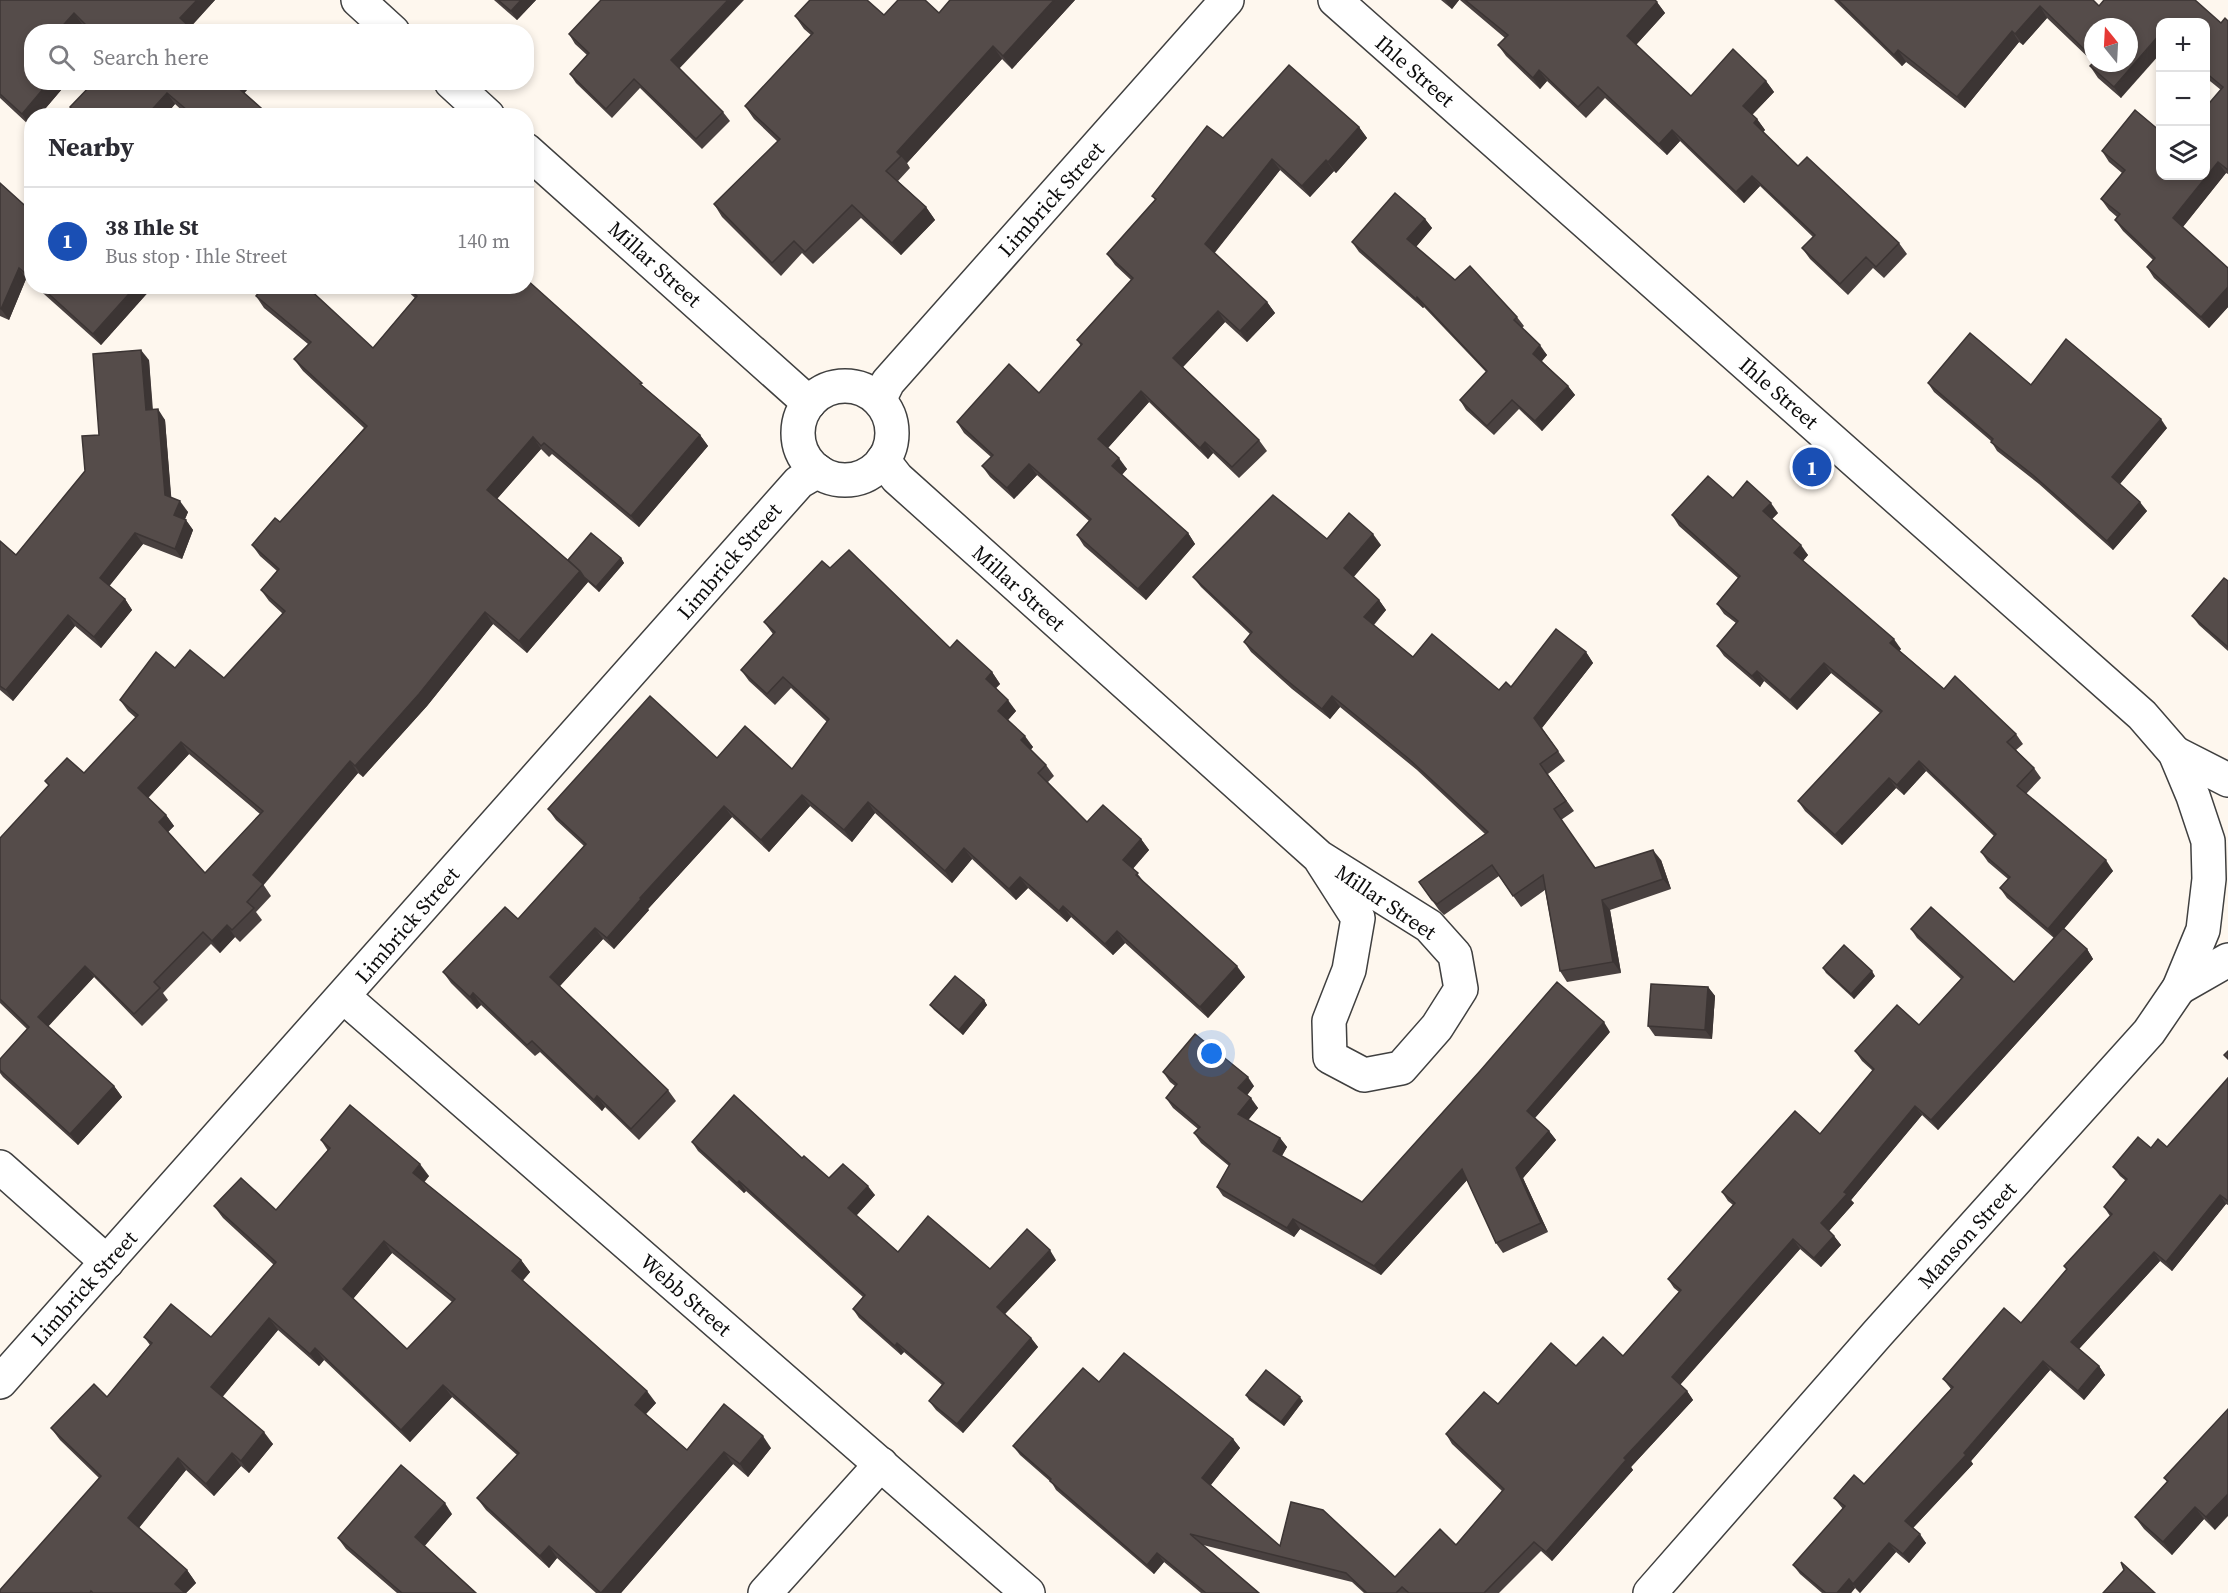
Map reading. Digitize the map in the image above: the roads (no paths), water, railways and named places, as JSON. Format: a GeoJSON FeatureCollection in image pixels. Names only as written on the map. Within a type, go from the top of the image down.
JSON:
{"type":"FeatureCollection","features":[{"type":"Feature","properties":{"kind":"street"},"geometry":{"type":"LineString","coordinates":[[358,0],[384,24]]}},
{"type":"Feature","properties":{"kind":"street","name":"Limbrick Street"},"geometry":{"type":"LineString","coordinates":[[879,400],[888,382],[1227,0]]}},
{"type":"Feature","properties":{"kind":"street","name":"Ihle Street"},"geometry":{"type":"LineString","coordinates":[[1335,0],[2142,715],[2175,753],[2208,841]]}},
{"type":"Feature","properties":{"kind":"street"},"geometry":{"type":"LineString","coordinates":[[460,90],[479,108]]}},
{"type":"Feature","properties":{"kind":"street","name":"Millar Street"},"geometry":{"type":"LineString","coordinates":[[534,157],[809,403]]}},
{"type":"Feature","properties":{"kind":"street"},"geometry":{"type":"LineString","coordinates":[[851,386],[867,391],[879,400],[888,413],[892,429],[891,446],[884,460],[873,471],[860,478],[846,480],[831,478],[818,471],[807,460],[800,447],[798,432],[801,416],[809,403],[821,393],[835,387],[851,386]]}},
{"type":"Feature","properties":{"kind":"street","name":"Millar Street"},"geometry":{"type":"LineString","coordinates":[[884,460],[905,486],[1318,857],[1429,926],[1455,954],[1461,989],[1437,1028],[1401,1068],[1364,1075],[1330,1057],[1329,1021],[1349,970],[1358,918],[1318,857]]}},
{"type":"Feature","properties":{"kind":"street","name":"Limbrick Street"},"geometry":{"type":"LineString","coordinates":[[0,1383],[799,483],[818,471]]}},
{"type":"Feature","properties":{"kind":"street"},"geometry":{"type":"LineString","coordinates":[[2175,753],[2228,780]]}},
{"type":"Feature","properties":{"kind":"street","name":"Manson Street"},"geometry":{"type":"LineString","coordinates":[[1650,1593],[1878,1333],[2149,1032],[2179,988],[2203,930],[2209,879],[2208,841]]}},
{"type":"Feature","properties":{"kind":"street"},"geometry":{"type":"LineString","coordinates":[[2179,988],[2228,960]]}},
{"type":"Feature","properties":{"kind":"street","name":"Webb Street"},"geometry":{"type":"LineString","coordinates":[[344,997],[1028,1593]]}},
{"type":"Feature","properties":{"kind":"street"},"geometry":{"type":"LineString","coordinates":[[0,1167],[107,1262]]}},
{"type":"Feature","properties":{"kind":"street"},"geometry":{"type":"LineString","coordinates":[[765,1593],[881,1464]]}},
{"type":"Feature","properties":{"kind":"place","name":"38 Ihle St"},"geometry":{"type":"Point","coordinates":[1812,467]}}]}
